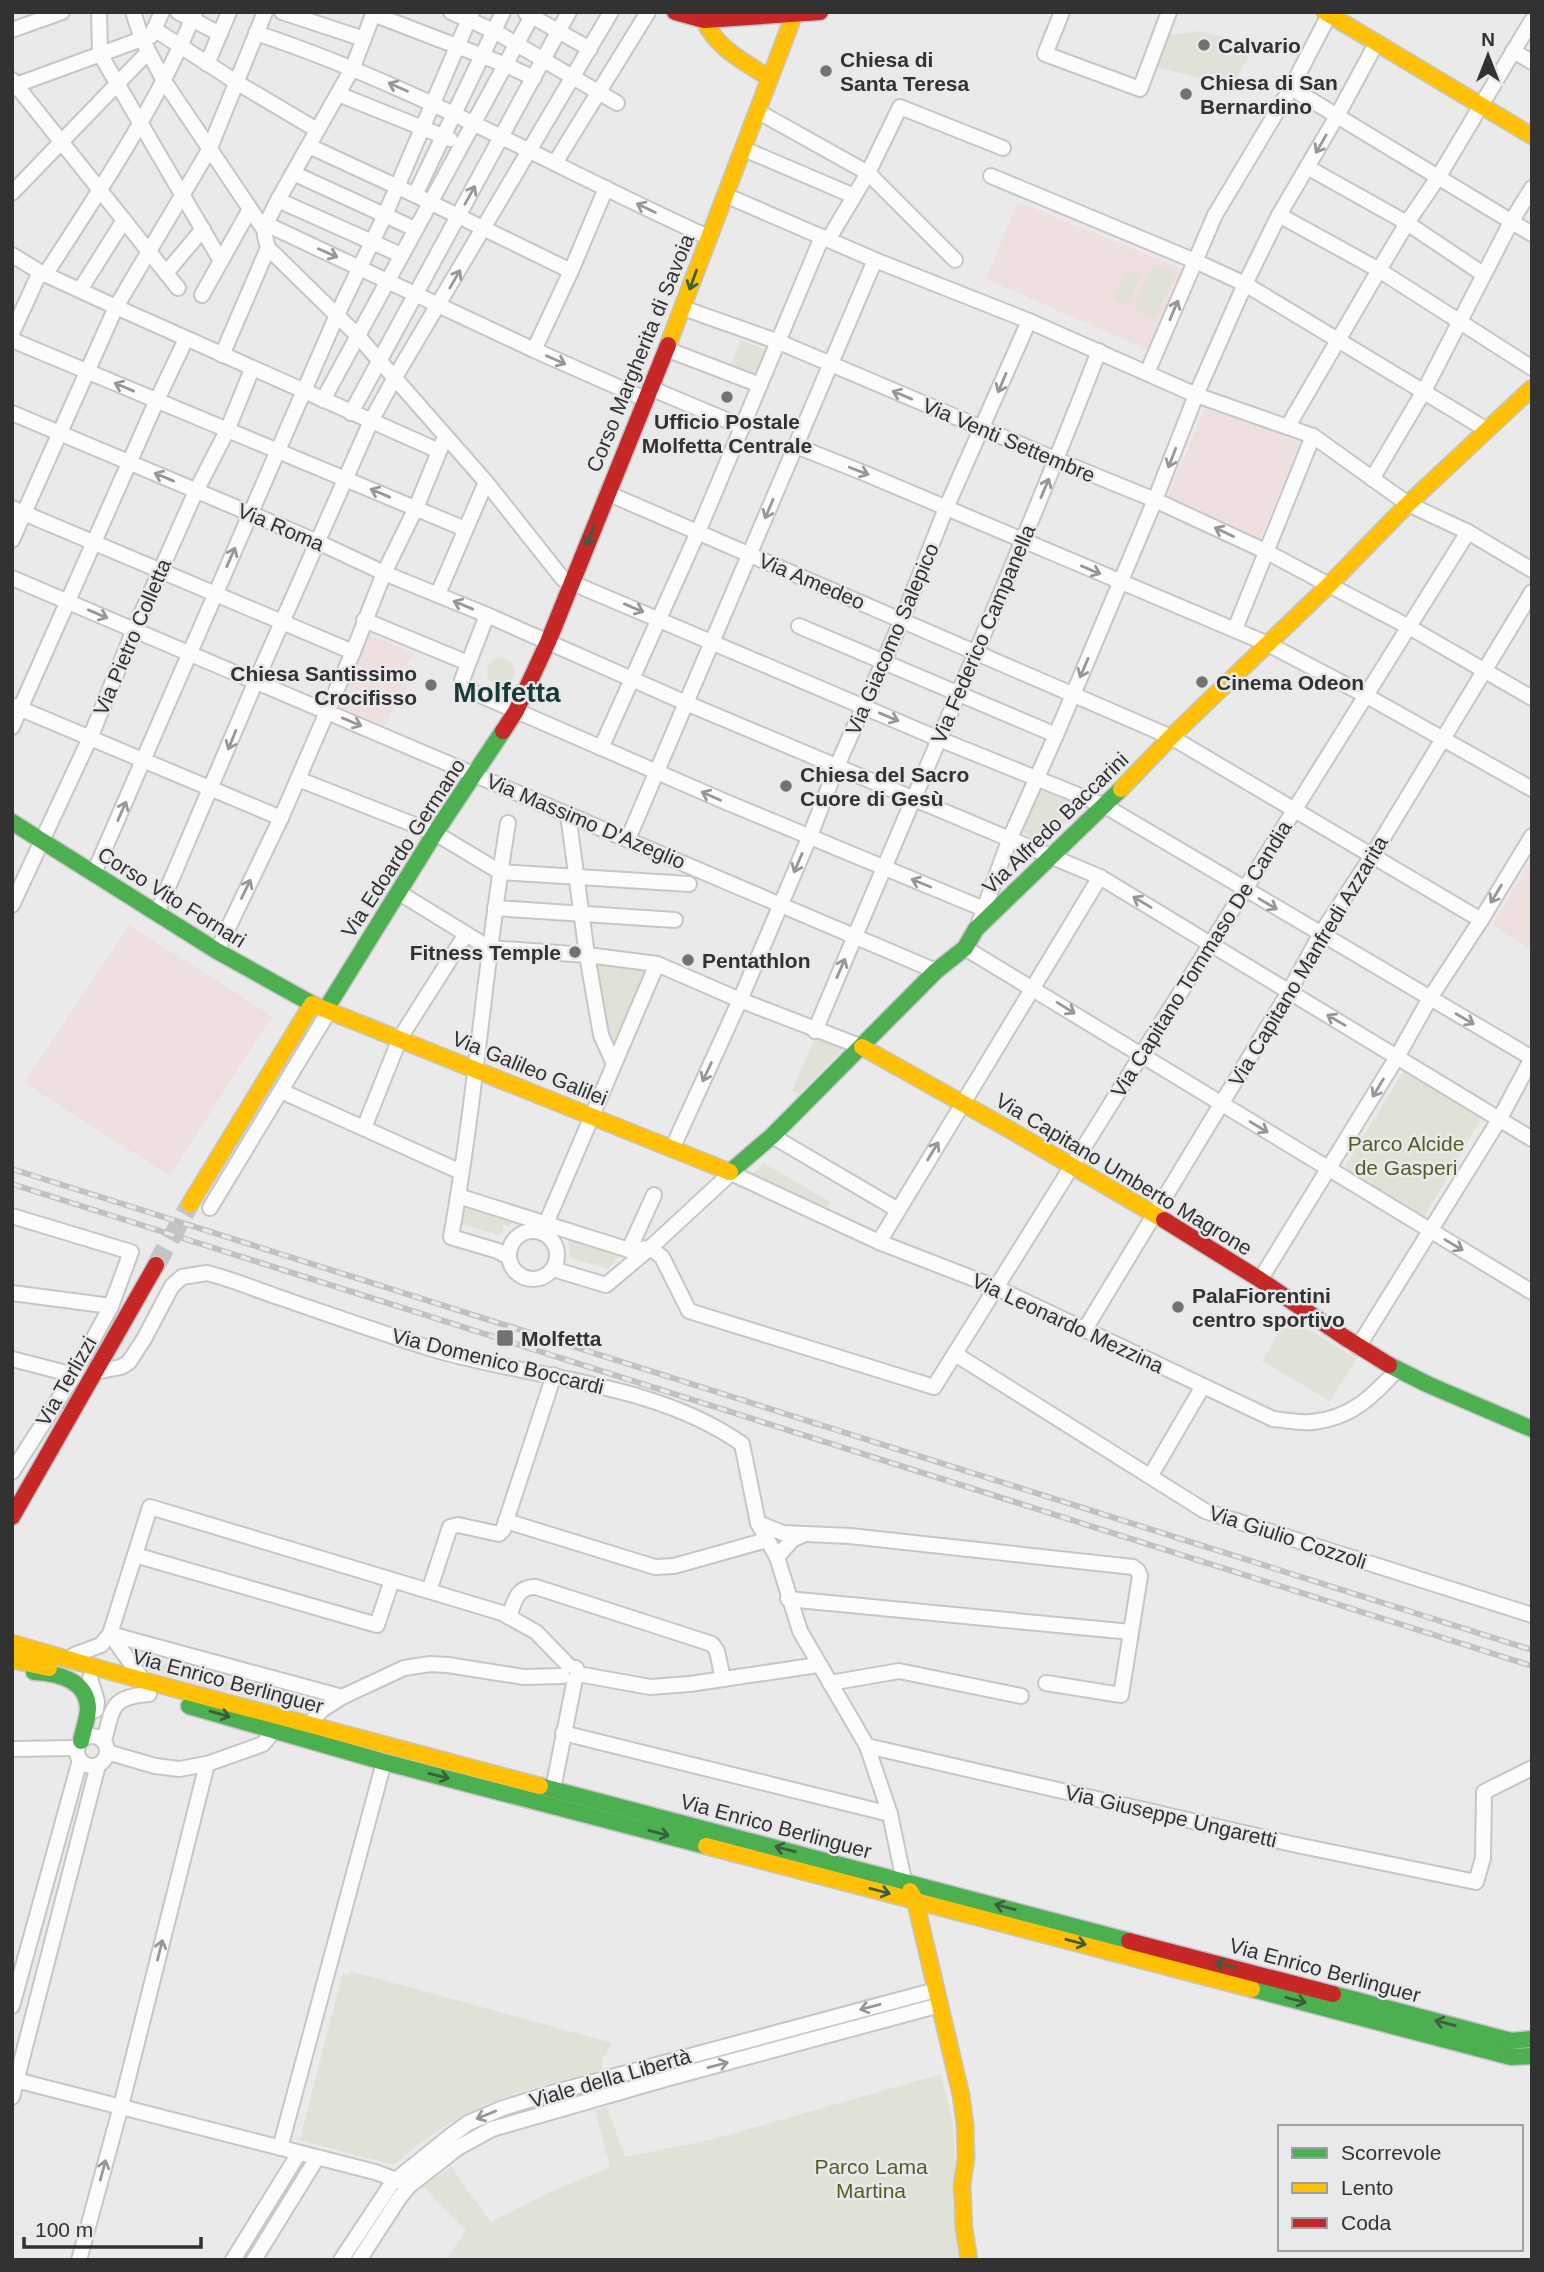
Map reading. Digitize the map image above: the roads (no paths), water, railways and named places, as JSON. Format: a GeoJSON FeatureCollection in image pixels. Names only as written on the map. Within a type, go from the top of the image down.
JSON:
{"type":"FeatureCollection","features":[{"type":"Feature","properties":{"kind":"street"},"geometry":{"type":"LineString","coordinates":[[12,30],[62,12]]}},
{"type":"Feature","properties":{"kind":"street"},"geometry":{"type":"LineString","coordinates":[[99,12],[100,54],[221,261]]}},
{"type":"Feature","properties":{"kind":"street"},"geometry":{"type":"LineString","coordinates":[[133,12],[145,46],[164,80],[209,150],[265,227],[416,293],[534,350],[743,427]]}},
{"type":"Feature","properties":{"kind":"street"},"geometry":{"type":"LineString","coordinates":[[12,193],[116,83],[145,46],[162,12]]}},
{"type":"Feature","properties":{"kind":"street"},"geometry":{"type":"LineString","coordinates":[[178,12],[193,16],[220,34]]}},
{"type":"Feature","properties":{"kind":"street"},"geometry":{"type":"LineString","coordinates":[[207,64],[229,12]]}},
{"type":"Feature","properties":{"kind":"street"},"geometry":{"type":"LineString","coordinates":[[12,540],[18,511],[59,433],[116,307],[209,150],[265,12]]}},
{"type":"Feature","properties":{"kind":"street"},"geometry":{"type":"LineString","coordinates":[[282,12],[364,39]]}},
{"type":"Feature","properties":{"kind":"street"},"geometry":{"type":"LineString","coordinates":[[451,12],[470,16],[617,103]]}},
{"type":"Feature","properties":{"kind":"street"},"geometry":{"type":"LineString","coordinates":[[415,195],[503,12]]}},
{"type":"Feature","properties":{"kind":"street"},"geometry":{"type":"LineString","coordinates":[[351,413],[569,12]]}},
{"type":"Feature","properties":{"kind":"street"},"geometry":{"type":"LineString","coordinates":[[157,913],[371,421],[611,12]]}},
{"type":"Feature","properties":{"kind":"street"},"geometry":{"type":"LineString","coordinates":[[555,163],[648,12]]}},
{"type":"Feature","properties":{"kind":"street"},"geometry":{"type":"LineString","coordinates":[[675,12],[705,16],[820,12]]}},
{"type":"Feature","properties":{"kind":"street"},"geometry":{"type":"LineString","coordinates":[[1062,12],[1045,54],[1140,89],[1168,12]]}},
{"type":"Feature","properties":{"kind":"street"},"geometry":{"type":"LineString","coordinates":[[222,355],[268,248],[265,227],[353,67],[374,13],[483,55],[534,78]]}},
{"type":"Feature","properties":{"kind":"street","name":"Corso Margherita di Savoia"},"geometry":{"type":"LineString","coordinates":[[548,642],[683,308],[794,13]]}},
{"type":"Feature","properties":{"kind":"street"},"geometry":{"type":"LineString","coordinates":[[1147,373],[1215,215],[1291,88],[1327,13],[1532,136]]}},
{"type":"Feature","properties":{"kind":"street"},"geometry":{"type":"LineString","coordinates":[[323,400],[356,335],[517,46],[530,14],[590,49]]}},
{"type":"Feature","properties":{"kind":"street"},"geometry":{"type":"LineString","coordinates":[[12,333],[43,273],[141,124],[181,46],[193,16]]}},
{"type":"Feature","properties":{"kind":"street"},"geometry":{"type":"LineString","coordinates":[[94,873],[214,594],[337,315],[385,215],[470,16]]}},
{"type":"Feature","properties":{"kind":"street"},"geometry":{"type":"LineString","coordinates":[[705,16],[706,29],[713,38],[769,78]]}},
{"type":"Feature","properties":{"kind":"street"},"geometry":{"type":"LineString","coordinates":[[1288,426],[1378,270],[1439,176],[1532,20]]}},
{"type":"Feature","properties":{"kind":"street"},"geometry":{"type":"LineString","coordinates":[[154,29],[317,130]]}},
{"type":"Feature","properties":{"kind":"street"},"geometry":{"type":"LineString","coordinates":[[256,33],[353,67],[708,237]]}},
{"type":"Feature","properties":{"kind":"street"},"geometry":{"type":"LineString","coordinates":[[976,929],[1010,838],[1073,695],[1196,395],[1245,284],[1279,215],[1377,42]]}},
{"type":"Feature","properties":{"kind":"street"},"geometry":{"type":"LineString","coordinates":[[145,46],[100,54],[14,84],[178,288]]}},
{"type":"Feature","properties":{"kind":"street"},"geometry":{"type":"LineString","coordinates":[[1513,51],[1532,62]]}},
{"type":"Feature","properties":{"kind":"street"},"geometry":{"type":"LineString","coordinates":[[1291,88],[1532,234]]}},
{"type":"Feature","properties":{"kind":"street"},"geometry":{"type":"LineString","coordinates":[[338,94],[462,145]]}},
{"type":"Feature","properties":{"kind":"street"},"geometry":{"type":"LineString","coordinates":[[601,748],[825,238],[868,173],[900,107],[1003,148]]}},
{"type":"Feature","properties":{"kind":"street"},"geometry":{"type":"LineString","coordinates":[[757,111],[868,173],[955,260]]}},
{"type":"Feature","properties":{"kind":"street"},"geometry":{"type":"LineString","coordinates":[[309,146],[570,271]]}},
{"type":"Feature","properties":{"kind":"street"},"geometry":{"type":"LineString","coordinates":[[744,149],[854,196]]}},
{"type":"Feature","properties":{"kind":"street"},"geometry":{"type":"LineString","coordinates":[[1307,167],[1407,223],[1483,274]]}},
{"type":"Feature","properties":{"kind":"street"},"geometry":{"type":"LineString","coordinates":[[293,173],[415,229]]}},
{"type":"Feature","properties":{"kind":"street"},"geometry":{"type":"LineString","coordinates":[[991,176],[1245,284],[1487,430]]}},
{"type":"Feature","properties":{"kind":"street"},"geometry":{"type":"LineString","coordinates":[[534,350],[606,188]]}},
{"type":"Feature","properties":{"kind":"street"},"geometry":{"type":"LineString","coordinates":[[1372,479],[1424,391],[1483,274],[1532,188]]}},
{"type":"Feature","properties":{"kind":"street"},"geometry":{"type":"LineString","coordinates":[[725,195],[875,260],[1029,321],[1196,395],[1313,436],[1408,504],[1468,532],[1532,570]]}},
{"type":"Feature","properties":{"kind":"street"},"geometry":{"type":"LineString","coordinates":[[278,200],[401,255]]}},
{"type":"Feature","properties":{"kind":"street"},"geometry":{"type":"LineString","coordinates":[[202,295],[250,209]]}},
{"type":"Feature","properties":{"kind":"street"},"geometry":{"type":"LineString","coordinates":[[1279,215],[1378,270],[1532,368]]}},
{"type":"Feature","properties":{"kind":"street"},"geometry":{"type":"LineString","coordinates":[[80,290],[124,220]]}},
{"type":"Feature","properties":{"kind":"street"},"geometry":{"type":"LineString","coordinates":[[166,273],[203,229]]}},
{"type":"Feature","properties":{"kind":"street"},"geometry":{"type":"LineString","coordinates":[[268,248],[356,335],[486,482],[563,579],[939,739],[1105,806],[1532,1058],[1499,1120],[1358,1347]]}},
{"type":"Feature","properties":{"kind":"street"},"geometry":{"type":"LineString","coordinates":[[12,255],[43,273],[116,307],[439,451]]}},
{"type":"Feature","properties":{"kind":"street"},"geometry":{"type":"LineString","coordinates":[[628,839],[875,260]]}},
{"type":"Feature","properties":{"kind":"street","name":"Via Venti Settembre"},"geometry":{"type":"LineString","coordinates":[[683,308],[831,363],[1155,500],[1265,551],[1409,627],[1532,698]]}},
{"type":"Feature","properties":{"kind":"street","name":"Via Giacomo Salepico"},"geometry":{"type":"LineString","coordinates":[[672,1149],[740,1000],[837,766],[902,620],[946,508],[1029,321]]}},
{"type":"Feature","properties":{"kind":"street"},"geometry":{"type":"LineString","coordinates":[[12,727],[17,707],[186,339]]}},
{"type":"Feature","properties":{"kind":"street"},"geometry":{"type":"LineString","coordinates":[[12,340],[465,529]]}},
{"type":"Feature","properties":{"kind":"street"},"geometry":{"type":"LineString","coordinates":[[666,349],[760,385]]}},
{"type":"Feature","properties":{"kind":"street","name":"Via Federico Campanella"},"geometry":{"type":"LineString","coordinates":[[815,1031],[977,653],[1099,351]]}},
{"type":"Feature","properties":{"kind":"street","name":"Via Pietro Colletta"},"geometry":{"type":"LineString","coordinates":[[12,905],[90,738],[134,630],[196,491],[227,431],[252,369]]}},
{"type":"Feature","properties":{"kind":"street","name":"Via Alfredo Baccarini"},"geometry":{"type":"LineString","coordinates":[[553,1269],[606,1285],[650,1248],[772,1136],[936,971],[965,948],[976,929],[1105,806],[1171,737],[1329,585],[1408,504],[1532,388]]}},
{"type":"Feature","properties":{"kind":"street","name":"Via Roma"},"geometry":{"type":"LineString","coordinates":[[12,413],[318,542],[686,703],[1100,877],[1532,1139]]}},
{"type":"Feature","properties":{"kind":"street"},"geometry":{"type":"LineString","coordinates":[[1235,629],[1313,436]]}},
{"type":"Feature","properties":{"kind":"street"},"geometry":{"type":"LineString","coordinates":[[217,951],[281,818],[384,573],[445,437]]}},
{"type":"Feature","properties":{"kind":"street"},"geometry":{"type":"LineString","coordinates":[[796,446],[1268,644],[1532,789]]}},
{"type":"Feature","properties":{"kind":"street"},"geometry":{"type":"LineString","coordinates":[[438,594],[486,482]]}},
{"type":"Feature","properties":{"kind":"street","name":"Via Amedeo"},"geometry":{"type":"LineString","coordinates":[[607,492],[1171,737],[1481,920]]}},
{"type":"Feature","properties":{"kind":"street"},"geometry":{"type":"LineString","coordinates":[[18,511],[353,652]]}},
{"type":"Feature","properties":{"kind":"street","name":"Via Capitano Tommaso De Candia"},"geometry":{"type":"LineString","coordinates":[[650,1248],[662,1257],[689,1311],[934,1387],[1468,532]]}},
{"type":"Feature","properties":{"kind":"street","name":"Via Massimo D'Azeglio"},"geometry":{"type":"LineString","coordinates":[[12,578],[475,774],[512,797],[568,814],[936,971]]}},
{"type":"Feature","properties":{"kind":"street","name":"Via Capitano Manfredi Azzarita"},"geometry":{"type":"LineString","coordinates":[[1085,1329],[1289,992],[1320,935],[1372,856],[1532,592]]}},
{"type":"Feature","properties":{"kind":"street"},"geometry":{"type":"LineString","coordinates":[[487,615],[462,686],[657,772],[984,909]]}},
{"type":"Feature","properties":{"kind":"street"},"geometry":{"type":"LineString","coordinates":[[364,620],[468,663]]}},
{"type":"Feature","properties":{"kind":"street"},"geometry":{"type":"LineString","coordinates":[[799,626],[1056,735]]}},
{"type":"Feature","properties":{"kind":"street","name":"Via Edoardo Germano"},"geometry":{"type":"LineString","coordinates":[[190,1204],[516,711],[548,642]]}},
{"type":"Feature","properties":{"kind":"street"},"geometry":{"type":"LineString","coordinates":[[17,707],[281,818]]}},
{"type":"Feature","properties":{"kind":"street"},"geometry":{"type":"LineString","coordinates":[[298,779],[435,833],[500,872],[689,884]]}},
{"type":"Feature","properties":{"kind":"street"},"geometry":{"type":"LineString","coordinates":[[568,814],[601,1035],[614,1064]]}},
{"type":"Feature","properties":{"kind":"street","name":"Corso Vito Fornari"},"geometry":{"type":"LineString","coordinates":[[12,822],[217,951],[322,1008]]}},
{"type":"Feature","properties":{"kind":"street"},"geometry":{"type":"LineString","coordinates":[[508,823],[489,948],[476,1069],[450,1237],[498,1251],[509,1257]]}},
{"type":"Feature","properties":{"kind":"street"},"geometry":{"type":"LineString","coordinates":[[1260,1280],[1329,1170],[1430,998],[1532,836]]}},
{"type":"Feature","properties":{"kind":"street"},"geometry":{"type":"LineString","coordinates":[[879,1242],[1100,877]]}},
{"type":"Feature","properties":{"kind":"street"},"geometry":{"type":"LineString","coordinates":[[398,892],[489,948],[587,955],[657,964],[815,1031],[862,1047]]}},
{"type":"Feature","properties":{"kind":"street"},"geometry":{"type":"LineString","coordinates":[[495,908],[675,920]]}},
{"type":"Feature","properties":{"kind":"street"},"geometry":{"type":"LineString","coordinates":[[364,1128],[400,1038],[466,933]]}},
{"type":"Feature","properties":{"kind":"street"},"geometry":{"type":"LineString","coordinates":[[965,948],[1532,1292]]}},
{"type":"Feature","properties":{"kind":"street"},"geometry":{"type":"LineString","coordinates":[[543,1229],[657,964]]}},
{"type":"Feature","properties":{"kind":"street","name":"Via Edoardo Germano"},"geometry":{"type":"LineString","coordinates":[[210,1208],[281,1091],[322,1008]]}},
{"type":"Feature","properties":{"kind":"street","name":"Via Galileo Galilei"},"geometry":{"type":"LineString","coordinates":[[322,1008],[731,1173]]}},
{"type":"Feature","properties":{"kind":"street","name":"Via Capitano Umberto Magrone"},"geometry":{"type":"LineString","coordinates":[[862,1047],[962,1102],[1154,1215],[1260,1280],[1358,1347],[1397,1370],[1532,1429]]}},
{"type":"Feature","properties":{"kind":"street"},"geometry":{"type":"LineString","coordinates":[[281,1091],[461,1172]]}},
{"type":"Feature","properties":{"kind":"street"},"geometry":{"type":"LineString","coordinates":[[772,1136],[898,1210]]}},
{"type":"Feature","properties":{"kind":"street","name":"Via Leonardo Mezzina"},"geometry":{"type":"LineString","coordinates":[[731,1173],[879,1242],[995,1287],[1273,1419],[1310,1422],[1355,1410],[1397,1370]]}},
{"type":"Feature","properties":{"kind":"street"},"geometry":{"type":"LineString","coordinates":[[629,1250],[654,1195]]}},
{"type":"Feature","properties":{"kind":"street"},"geometry":{"type":"LineString","coordinates":[[458,1196],[543,1229],[629,1250],[650,1248]]}},
{"type":"Feature","properties":{"kind":"street"},"geometry":{"type":"LineString","coordinates":[[12,1216],[131,1252],[111,1306],[74,1375],[12,1472]]}},
{"type":"Feature","properties":{"kind":"street"},"geometry":{"type":"LineString","coordinates":[[543,1229],[552,1240],[557,1257],[553,1269],[545,1276],[530,1279],[516,1272],[509,1257],[511,1244],[517,1237],[529,1231],[543,1229]]}},
{"type":"Feature","properties":{"kind":"street","name":"Via Terlizzi"},"geometry":{"type":"LineString","coordinates":[[12,1517],[156,1265]]}},
{"type":"Feature","properties":{"kind":"street","name":"Via Domenico Boccardi"},"geometry":{"type":"LineString","coordinates":[[95,1371],[121,1367],[129,1362],[172,1286],[182,1277],[207,1273],[431,1349],[554,1375],[668,1407],[724,1432],[742,1444],[758,1523]]}},
{"type":"Feature","properties":{"kind":"street"},"geometry":{"type":"LineString","coordinates":[[12,1293],[111,1306]]}},
{"type":"Feature","properties":{"kind":"street","name":"Via Giulio Cozzoli"},"geometry":{"type":"LineString","coordinates":[[955,1354],[1205,1511],[1532,1615]]}},
{"type":"Feature","properties":{"kind":"street"},"geometry":{"type":"LineString","coordinates":[[12,1359],[74,1375]]}},
{"type":"Feature","properties":{"kind":"street"},"geometry":{"type":"LineString","coordinates":[[504,1527],[554,1375]]}},
{"type":"Feature","properties":{"kind":"street"},"geometry":{"type":"LineString","coordinates":[[1150,1475],[1203,1386]]}},
{"type":"Feature","properties":{"kind":"street"},"geometry":{"type":"LineString","coordinates":[[74,1655],[101,1645],[110,1633],[150,1507],[429,1591],[509,1617],[536,1632],[571,1674],[553,1789]]}},
{"type":"Feature","properties":{"kind":"street"},"geometry":{"type":"LineString","coordinates":[[758,1523],[783,1533],[850,1536],[1133,1567],[1140,1576],[1121,1695],[1046,1683]]}},
{"type":"Feature","properties":{"kind":"street"},"geometry":{"type":"LineString","coordinates":[[758,1523],[777,1557],[800,1631],[867,1746],[890,1814],[905,1881],[917,1906],[961,2095],[966,2158],[962,2185],[964,2228],[969,2260]]}},
{"type":"Feature","properties":{"kind":"street"},"geometry":{"type":"LineString","coordinates":[[429,1591],[450,1527],[458,1525],[504,1527],[656,1567],[674,1566],[767,1540]]}},
{"type":"Feature","properties":{"kind":"street"},"geometry":{"type":"LineString","coordinates":[[777,1557],[792,1540],[803,1535]]}},
{"type":"Feature","properties":{"kind":"street"},"geometry":{"type":"LineString","coordinates":[[135,1555],[377,1625],[392,1580]]}},
{"type":"Feature","properties":{"kind":"street"},"geometry":{"type":"LineString","coordinates":[[509,1617],[520,1591],[536,1587],[712,1644],[717,1651],[723,1679]]}},
{"type":"Feature","properties":{"kind":"street"},"geometry":{"type":"LineString","coordinates":[[788,1599],[1131,1632]]}},
{"type":"Feature","properties":{"kind":"street"},"geometry":{"type":"LineString","coordinates":[[12,1628],[112,1672]]}},
{"type":"Feature","properties":{"kind":"street"},"geometry":{"type":"LineString","coordinates":[[12,2097],[14,2080],[58,1924],[98,1765],[104,1760],[113,1709],[118,1702],[146,1687],[110,1633]]}},
{"type":"Feature","properties":{"kind":"street"},"geometry":{"type":"LineString","coordinates":[[110,1633],[342,1697]]}},
{"type":"Feature","properties":{"kind":"street","name":"Via Enrico Berlinguer"},"geometry":{"type":"LineString","coordinates":[[12,1643],[112,1672],[146,1687],[275,1730],[384,1762],[917,1906],[1511,2049],[1532,2039]]}},
{"type":"Feature","properties":{"kind":"street","name":"Via Enrico Berlinguer"},"geometry":{"type":"LineString","coordinates":[[12,1660],[309,1724],[905,1881],[1532,2056]]}},
{"type":"Feature","properties":{"kind":"street"},"geometry":{"type":"LineString","coordinates":[[309,1724],[321,1710],[342,1697],[404,1668],[430,1664],[524,1677],[571,1674],[650,1687],[818,1665]]}},
{"type":"Feature","properties":{"kind":"street"},"geometry":{"type":"LineString","coordinates":[[830,1683],[899,1671],[1021,1696]]}},
{"type":"Feature","properties":{"kind":"street"},"geometry":{"type":"LineString","coordinates":[[12,1673],[56,1675],[72,1680],[82,1688],[88,1709],[81,1746],[12,2006]]}},
{"type":"Feature","properties":{"kind":"street"},"geometry":{"type":"LineString","coordinates":[[90,1678],[97,1701],[81,1746],[88,1765],[98,1765]]}},
{"type":"Feature","properties":{"kind":"street"},"geometry":{"type":"LineString","coordinates":[[12,1749],[81,1746],[97,1736],[106,1747],[155,1766],[179,1769],[207,1764],[263,1744],[275,1730]]}},
{"type":"Feature","properties":{"kind":"street"},"geometry":{"type":"LineString","coordinates":[[563,1734],[890,1814]]}},
{"type":"Feature","properties":{"kind":"street","name":"Via Giuseppe Ungaretti"},"geometry":{"type":"LineString","coordinates":[[867,1746],[1292,1844],[1476,1882],[1483,1858],[1484,1792],[1532,1768]]}},
{"type":"Feature","properties":{"kind":"street"},"geometry":{"type":"LineString","coordinates":[[281,2148],[384,1762]]}},
{"type":"Feature","properties":{"kind":"street"},"geometry":{"type":"LineString","coordinates":[[79,2260],[121,2106],[207,1764]]}},
{"type":"Feature","properties":{"kind":"street"},"geometry":{"type":"LineString","coordinates":[[36,1918],[58,1924]]}},
{"type":"Feature","properties":{"kind":"street","name":"Viale della Libertà"},"geometry":{"type":"LineString","coordinates":[[341,2260],[403,2182],[468,2123],[541,2096],[664,2062],[789,2029],[938,1998]]}},
{"type":"Feature","properties":{"kind":"street","name":"Viale della Libertà"},"geometry":{"type":"LineString","coordinates":[[359,2260],[400,2197],[403,2182],[492,2129],[793,2045],[938,1998]]}},
{"type":"Feature","properties":{"kind":"street"},"geometry":{"type":"LineString","coordinates":[[789,2029],[793,2045]]}},
{"type":"Feature","properties":{"kind":"street"},"geometry":{"type":"LineString","coordinates":[[664,2062],[669,2078]]}},
{"type":"Feature","properties":{"kind":"street"},"geometry":{"type":"LineString","coordinates":[[14,2080],[403,2182]]}},
{"type":"Feature","properties":{"kind":"street"},"geometry":{"type":"LineString","coordinates":[[541,2096],[546,2113]]}},
{"type":"Feature","properties":{"kind":"street"},"geometry":{"type":"LineString","coordinates":[[233,2260],[299,2153]]}},
{"type":"Feature","properties":{"kind":"street"},"geometry":{"type":"LineString","coordinates":[[254,2260],[317,2158]]}},
{"type":"Feature","properties":{"kind":"tunnel"},"geometry":{"type":"LineString","coordinates":[[156,1265],[190,1204]]}},
{"type":"Feature","properties":{"kind":"railway"},"geometry":{"type":"LineString","coordinates":[[12,1169],[1532,1650]]}},
{"type":"Feature","properties":{"kind":"railway"},"geometry":{"type":"LineString","coordinates":[[12,1184],[1532,1666]]}},
{"type":"Feature","properties":{"kind":"place","name":"Calvario"},"geometry":{"type":"Point","coordinates":[1204,45]}},
{"type":"Feature","properties":{"kind":"place","name":"Chiesa di Santa Teresa"},"geometry":{"type":"Point","coordinates":[826,71]}},
{"type":"Feature","properties":{"kind":"place","name":"Chiesa di San Bernardino"},"geometry":{"type":"Point","coordinates":[1186,94]}},
{"type":"Feature","properties":{"kind":"place","name":"Ufficio Postale Molfetta Centrale"},"geometry":{"type":"Point","coordinates":[727,397]}},
{"type":"Feature","properties":{"kind":"place","name":"Cinema Odeon"},"geometry":{"type":"Point","coordinates":[1202,682]}},
{"type":"Feature","properties":{"kind":"place","name":"Chiesa Santissimo Crocifisso"},"geometry":{"type":"Point","coordinates":[431,685]}},
{"type":"Feature","properties":{"kind":"place","name":"Chiesa del Sacro Cuore di Gesù"},"geometry":{"type":"Point","coordinates":[786,786]}},
{"type":"Feature","properties":{"kind":"place","name":"Fitness Temple"},"geometry":{"type":"Point","coordinates":[575,952]}},
{"type":"Feature","properties":{"kind":"place","name":"Pentathlon"},"geometry":{"type":"Point","coordinates":[688,960]}},
{"type":"Feature","properties":{"kind":"place","name":"PalaFiorentini centro sportivo"},"geometry":{"type":"Point","coordinates":[1178,1307]}},
{"type":"Feature","properties":{"kind":"place","name":"Molfetta"},"geometry":{"type":"Point","coordinates":[505,1338]}},
{"type":"Feature","properties":{"kind":"district","name":"Molfetta"},"geometry":{"type":"Point","coordinates":[507,692]}},
{"type":"Feature","properties":{"kind":"park label","name":"Parco Alcide de Gasperi"},"geometry":{"type":"Point","coordinates":[1406,1155]}},
{"type":"Feature","properties":{"kind":"park label","name":"Parco Lama Martina"},"geometry":{"type":"Point","coordinates":[871,2178]}}]}
